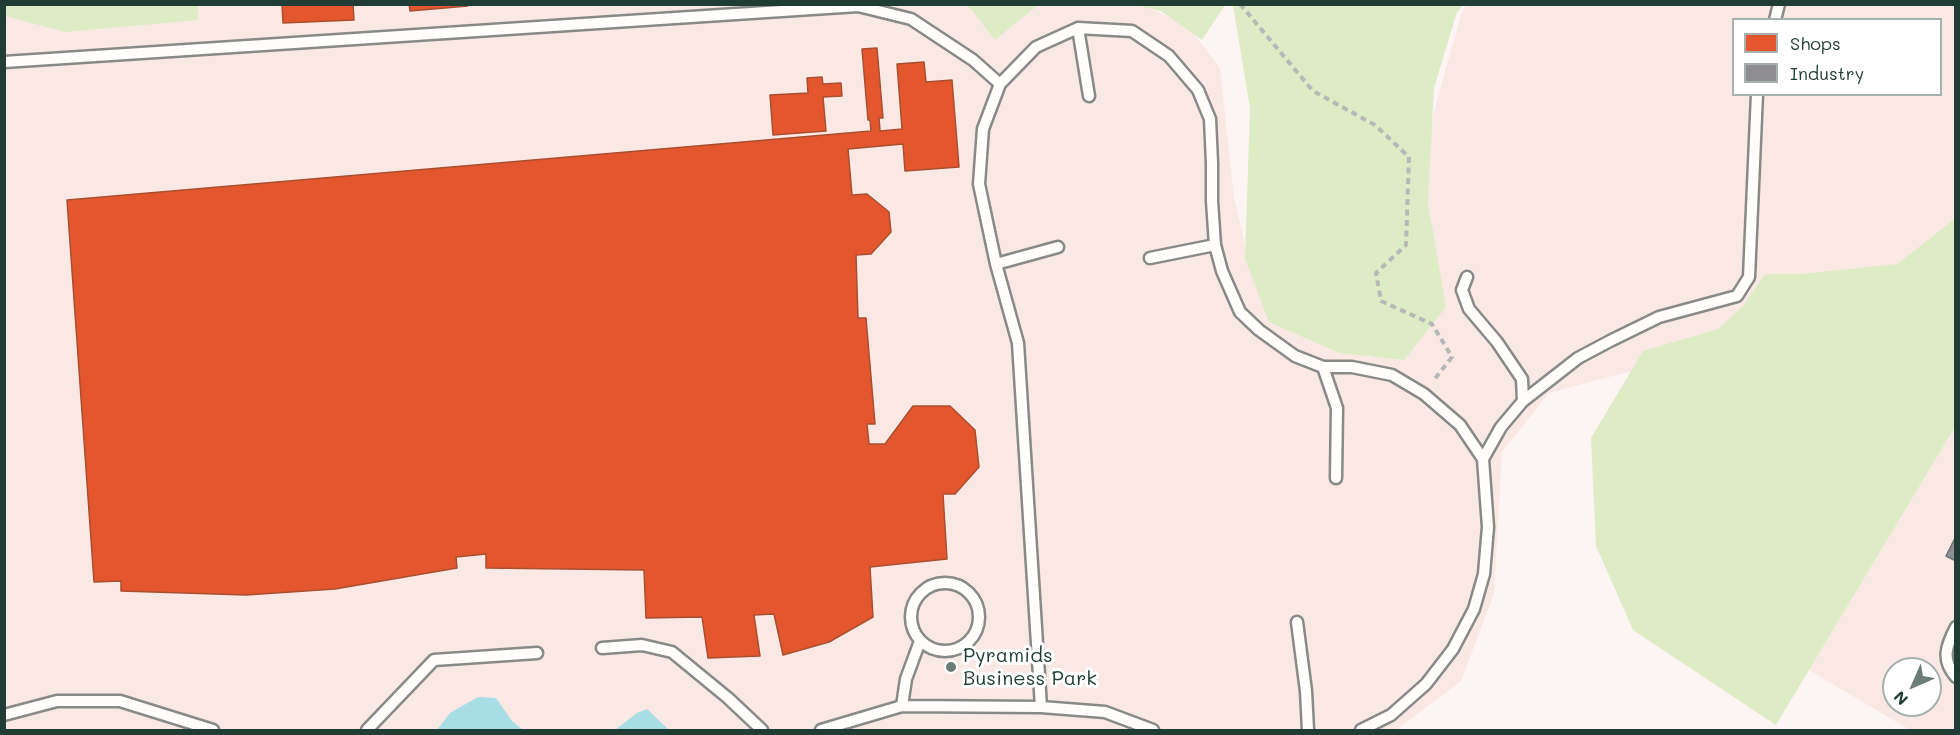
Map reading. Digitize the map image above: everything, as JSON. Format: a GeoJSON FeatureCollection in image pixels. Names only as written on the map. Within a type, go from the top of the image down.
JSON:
{"type":"FeatureCollection","features":[{"type":"Feature","properties":{"kind":"lane"},"geometry":{"type":"LineString","coordinates":[[4,62],[858,6],[911,19],[973,60],[1000,84]]}},
{"type":"Feature","properties":{"kind":"lane"},"geometry":{"type":"LineString","coordinates":[[1078,28],[1089,96]]}},
{"type":"Feature","properties":{"kind":"lane"},"geometry":{"type":"LineString","coordinates":[[1041,707],[1018,343],[996,264],[979,184],[982,129],[1000,84],[1036,47],[1078,28],[1132,31],[1169,56],[1198,90],[1210,119],[1215,245],[1222,271],[1240,312],[1259,330],[1295,356],[1323,367],[1352,367],[1392,375],[1424,394],[1460,426],[1483,459],[1488,527],[1484,574],[1474,609],[1453,649],[1426,684],[1391,715],[1361,730]]}},
{"type":"Feature","properties":{"kind":"lane"},"geometry":{"type":"LineString","coordinates":[[1483,459],[1502,427],[1523,401],[1578,358],[1659,317],[1737,297],[1749,277],[1757,96]]}},
{"type":"Feature","properties":{"kind":"lane"},"geometry":{"type":"LineString","coordinates":[[1150,258],[1215,245]]}},
{"type":"Feature","properties":{"kind":"lane"},"geometry":{"type":"LineString","coordinates":[[996,264],[1058,247]]}},
{"type":"Feature","properties":{"kind":"lane"},"geometry":{"type":"LineString","coordinates":[[1467,277],[1462,291],[1469,309],[1497,342],[1522,379],[1523,401]]}},
{"type":"Feature","properties":{"kind":"lane"},"geometry":{"type":"LineString","coordinates":[[1323,367],[1336,408],[1336,478]]}},
{"type":"Feature","properties":{"kind":"lane"},"geometry":{"type":"LineString","coordinates":[[945,583],[956,585],[974,599],[979,620],[976,631],[961,647],[940,651],[920,641],[911,620],[916,598],[924,590],[945,583]]}},
{"type":"Feature","properties":{"kind":"lane"},"geometry":{"type":"LineString","coordinates":[[1297,622],[1306,691],[1308,730]]}},
{"type":"Feature","properties":{"kind":"lane"},"geometry":{"type":"LineString","coordinates":[[1956,627],[1946,647],[1949,670],[1956,677]]}},
{"type":"Feature","properties":{"kind":"lane"},"geometry":{"type":"LineString","coordinates":[[902,706],[906,679],[920,641]]}},
{"type":"Feature","properties":{"kind":"lane"},"geometry":{"type":"LineString","coordinates":[[602,648],[642,645],[672,652],[728,698],[762,730]]}},
{"type":"Feature","properties":{"kind":"lane"},"geometry":{"type":"LineString","coordinates":[[367,730],[434,660],[537,653]]}},
{"type":"Feature","properties":{"kind":"lane"},"geometry":{"type":"LineString","coordinates":[[4,715],[57,701],[120,701],[213,730]]}},
{"type":"Feature","properties":{"kind":"lane"},"geometry":{"type":"LineString","coordinates":[[821,730],[902,706],[1041,707],[1105,712],[1153,730]]}},
{"type":"Feature","properties":{"kind":"path"},"geometry":{"type":"LineString","coordinates":[[1240,4],[1312,91],[1375,125],[1409,157],[1406,245],[1376,273],[1381,301],[1432,324],[1452,357],[1424,394]]}},
{"type":"Feature","properties":{"kind":"shaded area","name":"Pyramids Business Park"},"geometry":{"type":"Polygon","coordinates":[[[4,5],[1143,5],[1187,25],[1220,68],[1234,198],[1255,286],[1283,317],[1318,343],[1370,357],[1421,332],[1425,144],[1461,15],[1466,5],[1955,5],[1955,239],[1706,351],[1549,393],[1502,452],[1494,594],[1461,681],[1396,730],[5,730],[4,5]]]}},
{"type":"Feature","properties":{"kind":"shaded area"},"geometry":{"type":"Polygon","coordinates":[[[1955,427],[1955,730],[1910,730],[1888,717],[1942,717],[1942,657],[1882,657],[1882,713],[1809,670],[1955,427]]]}},
{"type":"Feature","properties":{"kind":"green space"},"geometry":{"type":"Polygon","coordinates":[[[4,5],[198,5],[198,20],[65,32],[5,16],[4,5]]]}},
{"type":"Feature","properties":{"kind":"green space"},"geometry":{"type":"Polygon","coordinates":[[[965,5],[1038,5],[995,40],[971,9],[965,5]]]}},
{"type":"Feature","properties":{"kind":"green space"},"geometry":{"type":"Polygon","coordinates":[[[1135,5],[1225,5],[1202,40],[1161,11],[1135,5]]]}},
{"type":"Feature","properties":{"kind":"green space"},"geometry":{"type":"Polygon","coordinates":[[[1233,5],[1463,5],[1457,12],[1434,88],[1428,203],[1446,307],[1404,360],[1339,353],[1269,322],[1245,259],[1250,108],[1233,5]]]}},
{"type":"Feature","properties":{"kind":"green space"},"geometry":{"type":"Polygon","coordinates":[[[1955,219],[1955,427],[1776,725],[1633,630],[1596,546],[1591,438],[1643,351],[1718,329],[1743,306],[1765,274],[1802,274],[1897,264],[1955,219]]]}},
{"type":"Feature","properties":{"kind":"water"},"geometry":{"type":"Polygon","coordinates":[[[478,697],[496,698],[512,721],[523,730],[437,730],[450,713],[478,697]]]}},
{"type":"Feature","properties":{"kind":"water"},"geometry":{"type":"Polygon","coordinates":[[[647,709],[669,730],[615,730],[637,713],[647,709]]]}},
{"type":"Feature","properties":{"kind":"building: Shops"},"geometry":{"type":"Polygon","coordinates":[[[282,4],[353,4],[354,20],[283,23],[282,4]]]}},
{"type":"Feature","properties":{"kind":"building: Shops"},"geometry":{"type":"Polygon","coordinates":[[[409,4],[468,4],[468,6],[410,11],[409,4]]]}},
{"type":"Feature","properties":{"kind":"building: Shops"},"geometry":{"type":"Polygon","coordinates":[[[877,48],[883,118],[879,118],[880,131],[902,129],[897,64],[924,62],[926,82],[952,80],[959,167],[905,171],[903,144],[848,149],[852,195],[867,194],[889,212],[891,232],[871,254],[856,255],[858,318],[866,318],[875,424],[867,424],[869,444],[885,444],[913,406],[950,406],[975,430],[979,467],[955,494],[943,494],[947,559],[870,567],[873,617],[829,642],[783,655],[774,614],[754,615],[760,656],[708,658],[702,617],[646,618],[644,570],[486,568],[486,554],[456,557],[457,568],[335,589],[246,595],[121,591],[121,581],[94,582],[67,200],[871,131],[862,49],[877,48]]]}},
{"type":"Feature","properties":{"kind":"building: Shops"},"geometry":{"type":"Polygon","coordinates":[[[822,77],[823,84],[841,83],[842,96],[823,97],[826,131],[773,135],[770,95],[808,93],[807,78],[822,77]]]}},
{"type":"Feature","properties":{"kind":"building: Industry"},"geometry":{"type":"Polygon","coordinates":[[[1956,536],[1956,561],[1946,556],[1956,536]]]}},
{"type":"Feature","properties":{"kind":"place","name":"Pyramids Business Park"},"geometry":{"type":"Point","coordinates":[951,667]}}]}
